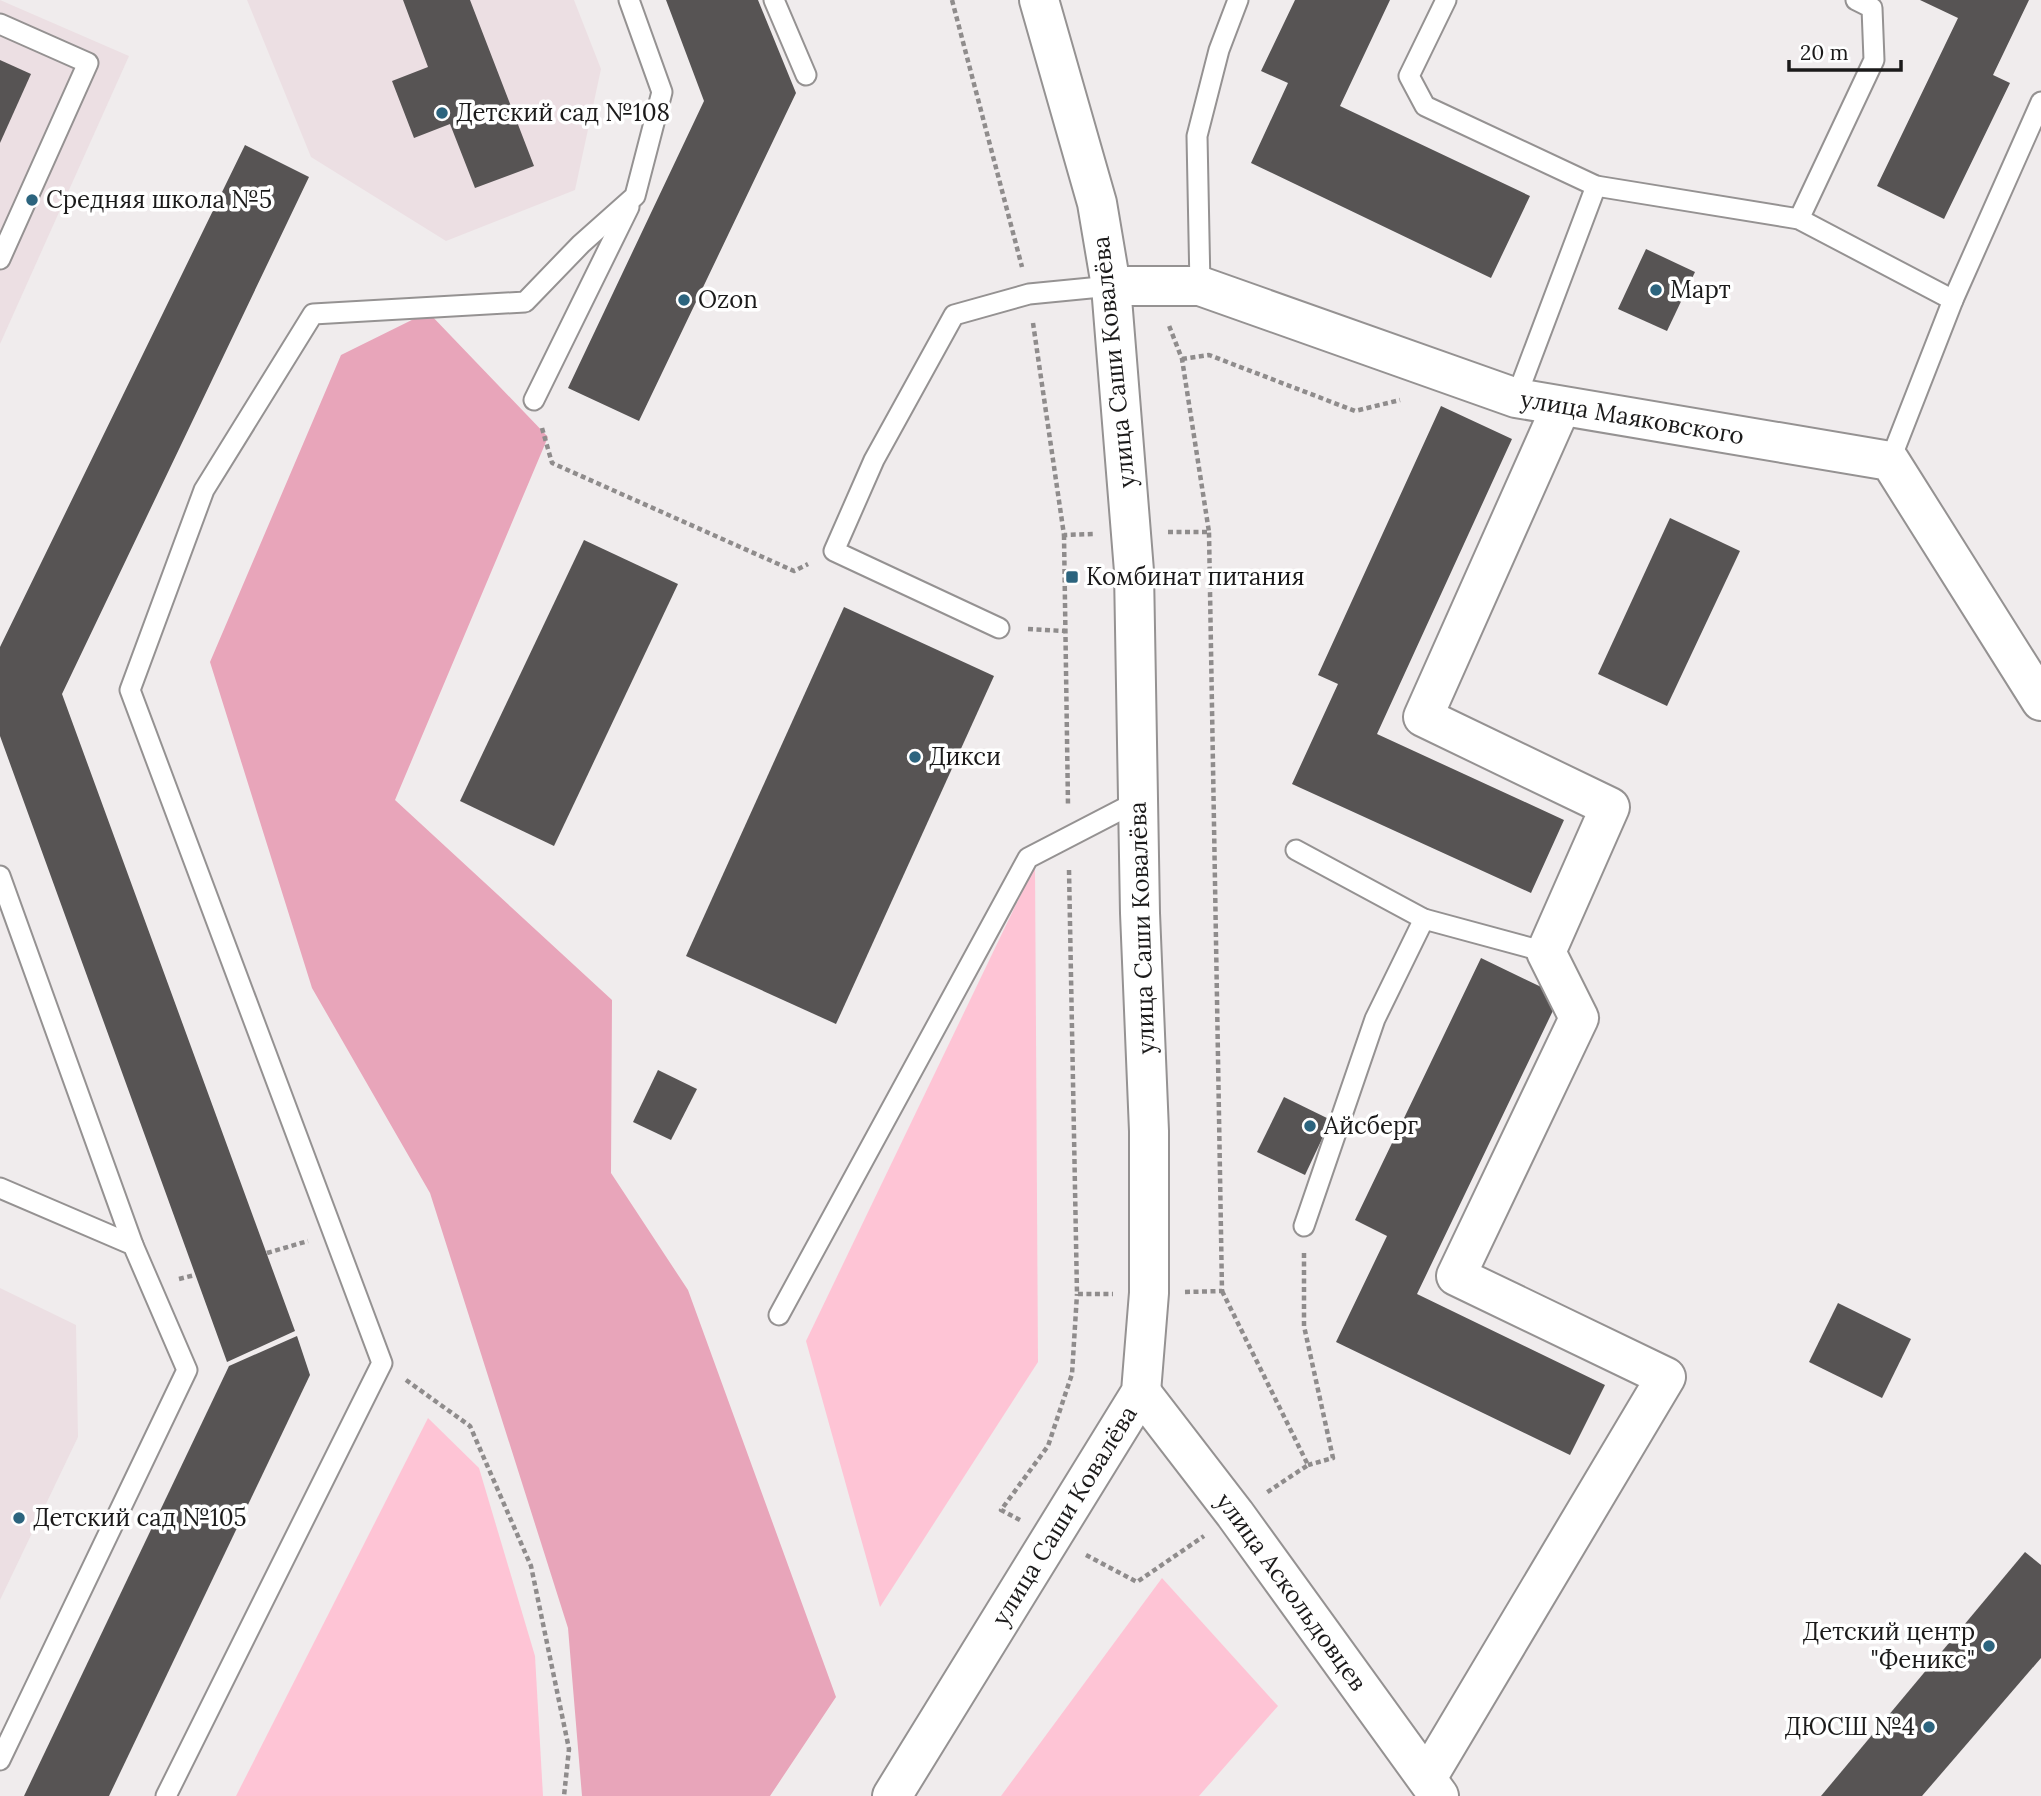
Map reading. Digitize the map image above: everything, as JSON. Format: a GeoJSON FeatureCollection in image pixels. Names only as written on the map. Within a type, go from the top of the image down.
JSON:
{"type":"FeatureCollection","features":[{"type":"Feature","properties":{"kind":"street","name":"улица Саши Ковалёва"},"geometry":{"type":"LineString","coordinates":[[892,1796],[1141,1392],[1149,1293],[1149,1131],[1138,801],[1134,571],[1111,286],[1097,203],[1039,0]]}},
{"type":"Feature","properties":{"kind":"street","name":"улица Маяковского"},"geometry":{"type":"LineString","coordinates":[[1111,286],[1200,286],[1516,398],[1890,461]]}},
{"type":"Feature","properties":{"kind":"street"},"geometry":{"type":"LineString","coordinates":[[1433,1787],[1666,1377],[1456,1276],[1579,1018],[1546,952],[1610,807],[1423,717],[1561,407]]}},
{"type":"Feature","properties":{"kind":"street"},"geometry":{"type":"LineString","coordinates":[[1890,461],[2041,701]]}},
{"type":"Feature","properties":{"kind":"street","name":"улица Аскольдовцев"},"geometry":{"type":"LineString","coordinates":[[1141,1392],[1235,1514],[1433,1787]]}},
{"type":"Feature","properties":{"kind":"lane"},"geometry":{"type":"LineString","coordinates":[[534,401],[635,196],[663,92],[629,0]]}},
{"type":"Feature","properties":{"kind":"lane"},"geometry":{"type":"LineString","coordinates":[[774,0],[806,75]]}},
{"type":"Feature","properties":{"kind":"lane"},"geometry":{"type":"LineString","coordinates":[[1200,286],[1197,136],[1219,50],[1238,0]]}},
{"type":"Feature","properties":{"kind":"lane"},"geometry":{"type":"LineString","coordinates":[[1446,0],[1409,76],[1425,106],[1596,186],[1799,219],[1953,300]]}},
{"type":"Feature","properties":{"kind":"lane"},"geometry":{"type":"LineString","coordinates":[[1799,219],[1874,60],[1872,8],[1856,0]]}},
{"type":"Feature","properties":{"kind":"lane"},"geometry":{"type":"LineString","coordinates":[[0,24],[88,63],[0,259]]}},
{"type":"Feature","properties":{"kind":"lane"},"geometry":{"type":"LineString","coordinates":[[1890,461],[1953,300],[2041,102]]}},
{"type":"Feature","properties":{"kind":"lane"},"geometry":{"type":"LineString","coordinates":[[1516,398],[1596,186]]}},
{"type":"Feature","properties":{"kind":"lane"},"geometry":{"type":"LineString","coordinates":[[166,1796],[383,1363],[130,691],[204,490],[313,314],[526,302],[581,244],[635,196]]}},
{"type":"Feature","properties":{"kind":"lane"},"geometry":{"type":"LineString","coordinates":[[999,628],[834,551],[874,460],[954,314],[1029,294],[1111,286]]}},
{"type":"Feature","properties":{"kind":"lane"},"geometry":{"type":"LineString","coordinates":[[779,1315],[1028,858],[1138,801]]}},
{"type":"Feature","properties":{"kind":"lane"},"geometry":{"type":"LineString","coordinates":[[1296,849],[1424,919],[1546,952]]}},
{"type":"Feature","properties":{"kind":"lane"},"geometry":{"type":"LineString","coordinates":[[0,876],[133,1245],[187,1370],[0,1760]]}},
{"type":"Feature","properties":{"kind":"lane"},"geometry":{"type":"LineString","coordinates":[[1304,1226],[1375,1018],[1424,919]]}},
{"type":"Feature","properties":{"kind":"lane"},"geometry":{"type":"LineString","coordinates":[[0,1188],[133,1245]]}},
{"type":"Feature","properties":{"kind":"path"},"geometry":{"type":"LineString","coordinates":[[1182,359],[1209,355],[1354,411],[1413,396]]}},
{"type":"Feature","properties":{"kind":"path"},"geometry":{"type":"LineString","coordinates":[[534,401],[552,463],[794,571],[834,551]]}},
{"type":"Feature","properties":{"kind":"path"},"geometry":{"type":"LineString","coordinates":[[999,628],[1065,631]]}},
{"type":"Feature","properties":{"kind":"path"},"geometry":{"type":"LineString","coordinates":[[1304,1226],[1304,1326],[1333,1458],[1308,1465]]}},
{"type":"Feature","properties":{"kind":"path"},"geometry":{"type":"LineString","coordinates":[[267,1253],[336,1233]]}},
{"type":"Feature","properties":{"kind":"path"},"geometry":{"type":"LineString","coordinates":[[383,1363],[470,1426],[531,1566],[569,1749],[564,1796]]}},
{"type":"Feature","properties":{"kind":"shaded area","name":"Средняя школа №5"},"geometry":{"type":"Polygon","coordinates":[[[0,0],[129,56],[0,344],[0,0]]]}},
{"type":"Feature","properties":{"kind":"shaded area","name":"Детский сад №108"},"geometry":{"type":"Polygon","coordinates":[[[247,0],[574,0],[601,69],[575,190],[446,241],[311,157],[247,0]]]}},
{"type":"Feature","properties":{"kind":"shaded area"},"geometry":{"type":"Polygon","coordinates":[[[428,312],[548,437],[395,800],[612,1000],[611,1173],[688,1290],[836,1697],[770,1796],[582,1796],[568,1628],[430,1193],[312,988],[210,662],[341,355],[428,312]]]}},
{"type":"Feature","properties":{"kind":"shaded area"},"geometry":{"type":"Polygon","coordinates":[[[1035,865],[1038,1362],[880,1607],[806,1341],[1035,865]]]}},
{"type":"Feature","properties":{"kind":"shaded area","name":"Детский сад №105"},"geometry":{"type":"Polygon","coordinates":[[[0,1288],[76,1325],[78,1437],[0,1600],[0,1288]]]}},
{"type":"Feature","properties":{"kind":"shaded area"},"geometry":{"type":"Polygon","coordinates":[[[428,1418],[479,1468],[535,1656],[543,1796],[236,1796],[428,1418]]]}},
{"type":"Feature","properties":{"kind":"shaded area"},"geometry":{"type":"Polygon","coordinates":[[[1162,1578],[1278,1706],[1199,1796],[1001,1796],[1162,1578]]]}},
{"type":"Feature","properties":{"kind":"building"},"geometry":{"type":"Polygon","coordinates":[[[403,0],[470,0],[534,166],[475,188],[450,124],[414,138],[392,81],[428,67],[403,0]]]}},
{"type":"Feature","properties":{"kind":"building"},"geometry":{"type":"Polygon","coordinates":[[[666,0],[758,0],[796,93],[639,421],[568,388],[704,101],[666,0]]]}},
{"type":"Feature","properties":{"kind":"building"},"geometry":{"type":"Polygon","coordinates":[[[1295,0],[1390,0],[1340,106],[1530,196],[1491,278],[1251,163],[1288,83],[1261,71],[1295,0]]]}},
{"type":"Feature","properties":{"kind":"building"},"geometry":{"type":"Polygon","coordinates":[[[1920,0],[2029,0],[1993,75],[2010,83],[1944,219],[1877,186],[1958,18],[1920,0]]]}},
{"type":"Feature","properties":{"kind":"building"},"geometry":{"type":"Polygon","coordinates":[[[0,60],[31,74],[0,143],[0,60]]]}},
{"type":"Feature","properties":{"kind":"building"},"geometry":{"type":"Polygon","coordinates":[[[245,145],[309,177],[62,694],[295,1331],[227,1362],[0,736],[0,647],[245,145]]]}},
{"type":"Feature","properties":{"kind":"building","name":"Март"},"geometry":{"type":"Polygon","coordinates":[[[1646,249],[1695,272],[1667,331],[1618,309],[1646,249]]]}},
{"type":"Feature","properties":{"kind":"building"},"geometry":{"type":"Polygon","coordinates":[[[1441,406],[1512,439],[1377,734],[1564,820],[1531,893],[1292,784],[1338,684],[1318,675],[1441,406]]]}},
{"type":"Feature","properties":{"kind":"building"},"geometry":{"type":"Polygon","coordinates":[[[1670,518],[1740,551],[1667,706],[1598,674],[1670,518]]]}},
{"type":"Feature","properties":{"kind":"building"},"geometry":{"type":"Polygon","coordinates":[[[584,540],[678,584],[554,846],[460,801],[584,540]]]}},
{"type":"Feature","properties":{"kind":"building"},"geometry":{"type":"Polygon","coordinates":[[[844,607],[994,676],[836,1024],[686,956],[844,607]]]}},
{"type":"Feature","properties":{"kind":"building"},"geometry":{"type":"Polygon","coordinates":[[[1481,958],[1560,996],[1417,1294],[1605,1385],[1570,1455],[1336,1342],[1387,1236],[1355,1220],[1481,958]]]}},
{"type":"Feature","properties":{"kind":"building"},"geometry":{"type":"Polygon","coordinates":[[[658,1070],[697,1089],[671,1140],[633,1122],[658,1070]]]}},
{"type":"Feature","properties":{"kind":"building"},"geometry":{"type":"Polygon","coordinates":[[[1284,1097],[1331,1120],[1305,1175],[1257,1152],[1284,1097]]]}},
{"type":"Feature","properties":{"kind":"building"},"geometry":{"type":"Polygon","coordinates":[[[1838,1303],[1911,1339],[1882,1398],[1809,1362],[1838,1303]]]}},
{"type":"Feature","properties":{"kind":"building"},"geometry":{"type":"Polygon","coordinates":[[[297,1336],[310,1375],[109,1796],[24,1796],[229,1366],[297,1336]]]}},
{"type":"Feature","properties":{"kind":"building","name":"ДЮСШ №4"},"geometry":{"type":"Polygon","coordinates":[[[2025,1552],[2041,1565],[2041,1658],[1922,1796],[1821,1796],[2025,1552]]]}},
{"type":"Feature","properties":{"kind":"place","name":"Детский сад №108"},"geometry":{"type":"Point","coordinates":[442,113]}},
{"type":"Feature","properties":{"kind":"place","name":"Средняя школа №5"},"geometry":{"type":"Point","coordinates":[32,200]}},
{"type":"Feature","properties":{"kind":"place","name":"Март"},"geometry":{"type":"Point","coordinates":[1656,290]}},
{"type":"Feature","properties":{"kind":"place","name":"Ozon"},"geometry":{"type":"Point","coordinates":[684,300]}},
{"type":"Feature","properties":{"kind":"place","name":"Комбинат питания"},"geometry":{"type":"Point","coordinates":[1072,577]}},
{"type":"Feature","properties":{"kind":"place","name":"Дикси"},"geometry":{"type":"Point","coordinates":[915,757]}},
{"type":"Feature","properties":{"kind":"place","name":"Айсберг"},"geometry":{"type":"Point","coordinates":[1310,1126]}},
{"type":"Feature","properties":{"kind":"place","name":"Детский сад №105"},"geometry":{"type":"Point","coordinates":[19,1518]}},
{"type":"Feature","properties":{"kind":"place","name":"Детский центр \"Феникс\""},"geometry":{"type":"Point","coordinates":[1989,1646]}},
{"type":"Feature","properties":{"kind":"place","name":"ДЮСШ №4"},"geometry":{"type":"Point","coordinates":[1929,1727]}}]}
